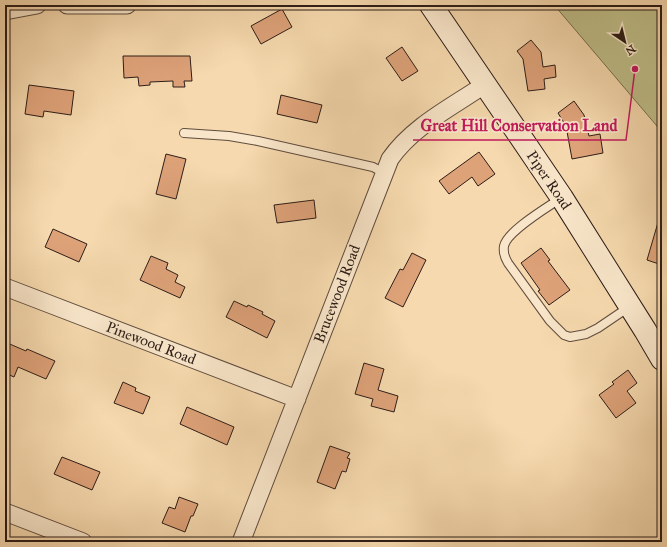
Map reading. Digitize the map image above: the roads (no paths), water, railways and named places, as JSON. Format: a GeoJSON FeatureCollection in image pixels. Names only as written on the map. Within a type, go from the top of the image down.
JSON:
{"type":"FeatureCollection","features":[{"type":"Feature","properties":{"kind":"street"},"geometry":{"type":"LineString","coordinates":[[5,11],[37,5]]}},
{"type":"Feature","properties":{"kind":"street"},"geometry":{"type":"LineString","coordinates":[[67,5],[127,5]]}},
{"type":"Feature","properties":{"kind":"street","name":"Piper Road"},"geometry":{"type":"LineString","coordinates":[[431,5],[562,198],[662,359]]}},
{"type":"Feature","properties":{"kind":"street","name":"Brucewood Road"},"geometry":{"type":"LineString","coordinates":[[241,542],[390,159],[398,148],[419,129],[484,85]]}},
{"type":"Feature","properties":{"kind":"street","name":"Pinewood Road"},"geometry":{"type":"LineString","coordinates":[[5,287],[297,399]]}},
{"type":"Feature","properties":{"kind":"street"},"geometry":{"type":"LineString","coordinates":[[5,512],[83,542]]}},
{"type":"Feature","properties":{"kind":"lane"},"geometry":{"type":"LineString","coordinates":[[184,133],[229,136],[258,141],[373,167],[384,173]]}},
{"type":"Feature","properties":{"kind":"lane"},"geometry":{"type":"LineString","coordinates":[[562,198],[515,230],[508,238],[504,244],[505,258],[508,263],[550,321],[564,335],[570,337],[586,334],[598,328],[630,306]]}},
{"type":"Feature","properties":{"kind":"place","name":"Great Hill Conservation Land"},"geometry":{"type":"Point","coordinates":[635,69]}}]}
